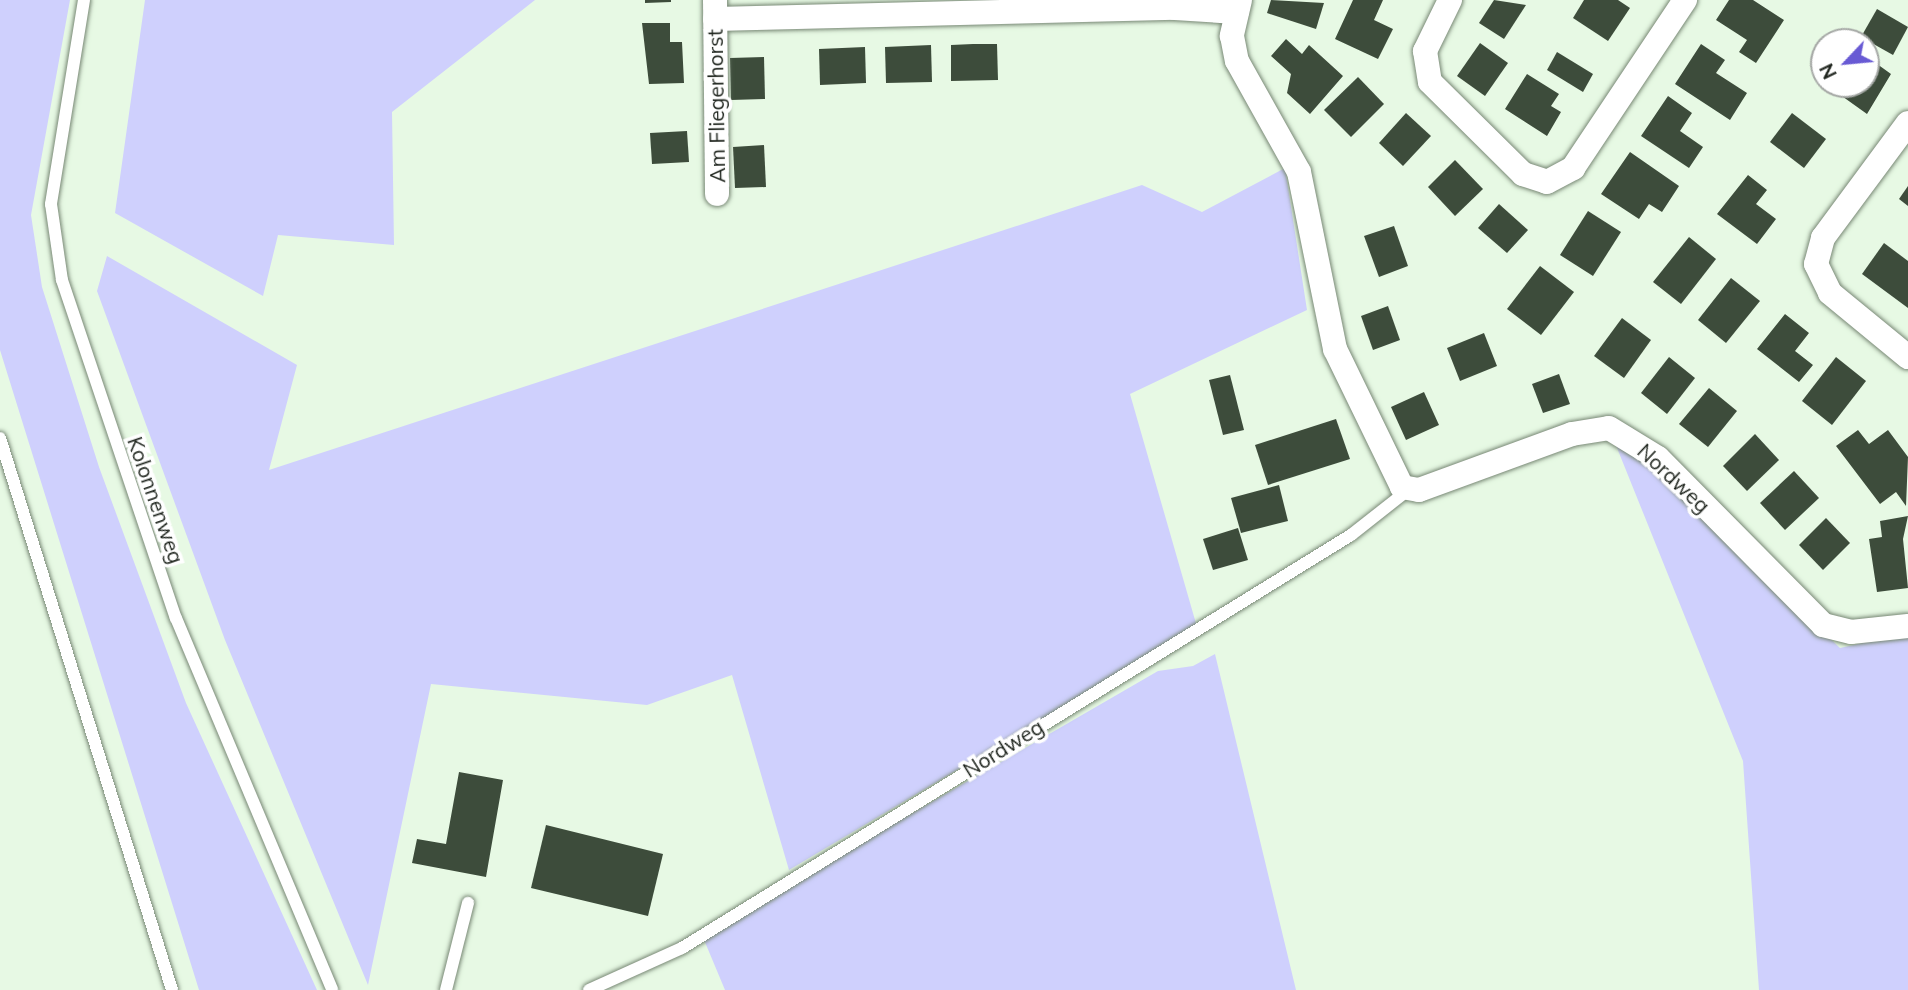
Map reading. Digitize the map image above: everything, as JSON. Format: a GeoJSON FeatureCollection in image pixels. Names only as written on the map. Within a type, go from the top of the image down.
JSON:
{"type":"FeatureCollection","features":[{"type":"Feature","properties":{"kind":"street"},"geometry":{"type":"LineString","coordinates":[[1450,0],[1425,51],[1430,82],[1523,174],[1547,182],[1573,168],[1685,0]]}},
{"type":"Feature","properties":{"kind":"street","name":"Am Fliegerhorst"},"geometry":{"type":"LineString","coordinates":[[717,194],[715,9],[1045,5],[1239,6]]}},
{"type":"Feature","properties":{"kind":"street"},"geometry":{"type":"LineString","coordinates":[[1239,6],[1237,61],[1301,178],[1335,349],[1407,491]]}},
{"type":"Feature","properties":{"kind":"street"},"geometry":{"type":"LineString","coordinates":[[1908,124],[1823,238],[1816,264],[1830,293],[1908,358]]}},
{"type":"Feature","properties":{"kind":"street","name":"Nordweg"},"geometry":{"type":"LineString","coordinates":[[1407,491],[1572,434],[1609,428],[1658,458],[1823,625],[1851,632],[1908,626]]}},
{"type":"Feature","properties":{"kind":"lane","name":"Kolonnenweg"},"geometry":{"type":"LineString","coordinates":[[84,0],[51,204],[62,280],[176,618],[332,990]]}},
{"type":"Feature","properties":{"kind":"lane"},"geometry":{"type":"LineString","coordinates":[[0,438],[172,990]]}},
{"type":"Feature","properties":{"kind":"lane","name":"Nordweg"},"geometry":{"type":"LineString","coordinates":[[589,990],[682,948],[1351,535],[1407,491]]}},
{"type":"Feature","properties":{"kind":"lane"},"geometry":{"type":"LineString","coordinates":[[446,990],[468,903]]}},
{"type":"Feature","properties":{"kind":"shaded area"},"geometry":{"type":"Polygon","coordinates":[[[0,0],[70,0],[31,215],[42,287],[99,467],[186,703],[317,990],[199,990],[0,350],[0,0]]]}},
{"type":"Feature","properties":{"kind":"shaded area"},"geometry":{"type":"Polygon","coordinates":[[[145,0],[535,0],[392,112],[394,245],[278,235],[263,296],[115,213],[145,0]]]}},
{"type":"Feature","properties":{"kind":"shaded area"},"geometry":{"type":"Polygon","coordinates":[[[1285,168],[1307,310],[1130,394],[1197,627],[789,870],[732,675],[647,705],[431,684],[368,985],[225,640],[97,291],[107,256],[297,365],[269,470],[1142,185],[1202,212],[1285,168]]]}},
{"type":"Feature","properties":{"kind":"shaded area"},"geometry":{"type":"Polygon","coordinates":[[[1609,428],[1840,648],[1908,633],[1908,990],[1759,990],[1743,761],[1609,428]]]}},
{"type":"Feature","properties":{"kind":"shaded area"},"geometry":{"type":"Polygon","coordinates":[[[1215,654],[1296,990],[725,990],[702,935],[1158,671],[1193,666],[1215,654]]]}},
{"type":"Feature","properties":{"kind":"building"},"geometry":{"type":"Polygon","coordinates":[[[645,0],[671,0],[671,2],[645,3],[645,0]]]}},
{"type":"Feature","properties":{"kind":"building"},"geometry":{"type":"Polygon","coordinates":[[[1271,0],[1324,3],[1316,29],[1267,13],[1271,0]]]}},
{"type":"Feature","properties":{"kind":"building"},"geometry":{"type":"Polygon","coordinates":[[[1353,0],[1383,0],[1374,20],[1393,29],[1378,59],[1335,39],[1353,0]]]}},
{"type":"Feature","properties":{"kind":"building"},"geometry":{"type":"Polygon","coordinates":[[[1494,0],[1526,5],[1504,39],[1479,23],[1494,0]]]}},
{"type":"Feature","properties":{"kind":"building"},"geometry":{"type":"Polygon","coordinates":[[[1584,0],[1618,0],[1630,8],[1608,41],[1573,18],[1584,0]]]}},
{"type":"Feature","properties":{"kind":"building"},"geometry":{"type":"Polygon","coordinates":[[[1729,0],[1753,0],[1784,20],[1756,63],[1739,52],[1747,40],[1716,20],[1729,0]]]}},
{"type":"Feature","properties":{"kind":"building"},"geometry":{"type":"Polygon","coordinates":[[[1877,9],[1908,27],[1893,55],[1880,48],[1880,28],[1866,28],[1877,9]]]}},
{"type":"Feature","properties":{"kind":"building"},"geometry":{"type":"Polygon","coordinates":[[[642,23],[670,23],[670,42],[682,42],[684,83],[649,84],[642,23]]]}},
{"type":"Feature","properties":{"kind":"building"},"geometry":{"type":"Polygon","coordinates":[[[1286,39],[1302,54],[1309,45],[1343,76],[1310,114],[1287,93],[1291,74],[1271,56],[1286,39]]]}},
{"type":"Feature","properties":{"kind":"building"},"geometry":{"type":"Polygon","coordinates":[[[1480,43],[1508,63],[1485,96],[1457,76],[1480,43]]]}},
{"type":"Feature","properties":{"kind":"building"},"geometry":{"type":"Polygon","coordinates":[[[997,44],[998,80],[951,81],[951,45],[997,44]]]}},
{"type":"Feature","properties":{"kind":"building"},"geometry":{"type":"Polygon","coordinates":[[[1701,44],[1725,60],[1716,73],[1747,93],[1730,120],[1675,84],[1701,44]]]}},
{"type":"Feature","properties":{"kind":"building"},"geometry":{"type":"Polygon","coordinates":[[[931,45],[932,82],[886,83],[885,47],[931,45]]]}},
{"type":"Feature","properties":{"kind":"building"},"geometry":{"type":"Polygon","coordinates":[[[865,47],[866,83],[820,85],[819,49],[865,47]]]}},
{"type":"Feature","properties":{"kind":"building"},"geometry":{"type":"Polygon","coordinates":[[[1557,52],[1593,74],[1583,92],[1547,70],[1557,52]]]}},
{"type":"Feature","properties":{"kind":"building"},"geometry":{"type":"Polygon","coordinates":[[[764,57],[765,99],[731,100],[730,58],[764,57]]]}},
{"type":"Feature","properties":{"kind":"building"},"geometry":{"type":"Polygon","coordinates":[[[1880,66],[1891,74],[1880,92],[1880,66]]]}},
{"type":"Feature","properties":{"kind":"building"},"geometry":{"type":"Polygon","coordinates":[[[1527,74],[1559,94],[1551,106],[1561,112],[1547,136],[1505,109],[1527,74]]]}},
{"type":"Feature","properties":{"kind":"building"},"geometry":{"type":"Polygon","coordinates":[[[1358,77],[1384,104],[1351,137],[1324,110],[1358,77]]]}},
{"type":"Feature","properties":{"kind":"building"},"geometry":{"type":"Polygon","coordinates":[[[1668,96],[1692,113],[1680,131],[1703,147],[1689,168],[1641,136],[1668,96]]]}},
{"type":"Feature","properties":{"kind":"building"},"geometry":{"type":"Polygon","coordinates":[[[1845,98],[1877,98],[1867,114],[1845,98]]]}},
{"type":"Feature","properties":{"kind":"building"},"geometry":{"type":"Polygon","coordinates":[[[1406,113],[1431,136],[1403,166],[1379,143],[1406,113]]]}},
{"type":"Feature","properties":{"kind":"building"},"geometry":{"type":"Polygon","coordinates":[[[1792,113],[1826,139],[1804,168],[1770,142],[1792,113]]]}},
{"type":"Feature","properties":{"kind":"building"},"geometry":{"type":"Polygon","coordinates":[[[687,131],[689,162],[652,164],[650,133],[687,131]]]}},
{"type":"Feature","properties":{"kind":"building"},"geometry":{"type":"Polygon","coordinates":[[[764,145],[766,187],[735,188],[733,147],[764,145]]]}},
{"type":"Feature","properties":{"kind":"building"},"geometry":{"type":"Polygon","coordinates":[[[1630,152],[1679,186],[1662,212],[1649,204],[1639,219],[1601,194],[1630,152]]]}},
{"type":"Feature","properties":{"kind":"building"},"geometry":{"type":"Polygon","coordinates":[[[1455,160],[1483,189],[1455,216],[1428,187],[1455,160]]]}},
{"type":"Feature","properties":{"kind":"building"},"geometry":{"type":"Polygon","coordinates":[[[1748,175],[1767,190],[1756,204],[1776,219],[1757,244],[1717,214],[1748,175]]]}},
{"type":"Feature","properties":{"kind":"building"},"geometry":{"type":"Polygon","coordinates":[[[1908,186],[1908,206],[1899,199],[1908,186]]]}},
{"type":"Feature","properties":{"kind":"building"},"geometry":{"type":"Polygon","coordinates":[[[1499,204],[1528,230],[1507,253],[1478,228],[1499,204]]]}},
{"type":"Feature","properties":{"kind":"building"},"geometry":{"type":"Polygon","coordinates":[[[1588,211],[1621,232],[1593,276],[1560,255],[1588,211]]]}},
{"type":"Feature","properties":{"kind":"building"},"geometry":{"type":"Polygon","coordinates":[[[1394,226],[1408,266],[1379,277],[1364,236],[1394,226]]]}},
{"type":"Feature","properties":{"kind":"building"},"geometry":{"type":"Polygon","coordinates":[[[1689,237],[1716,259],[1681,304],[1653,282],[1689,237]]]}},
{"type":"Feature","properties":{"kind":"building"},"geometry":{"type":"Polygon","coordinates":[[[1884,243],[1908,261],[1908,308],[1862,274],[1884,243]]]}},
{"type":"Feature","properties":{"kind":"building"},"geometry":{"type":"Polygon","coordinates":[[[1540,266],[1574,292],[1541,335],[1507,309],[1540,266]]]}},
{"type":"Feature","properties":{"kind":"building"},"geometry":{"type":"Polygon","coordinates":[[[1731,278],[1760,301],[1726,343],[1698,320],[1731,278]]]}},
{"type":"Feature","properties":{"kind":"building"},"geometry":{"type":"Polygon","coordinates":[[[1388,306],[1400,340],[1373,350],[1361,316],[1388,306]]]}},
{"type":"Feature","properties":{"kind":"building"},"geometry":{"type":"Polygon","coordinates":[[[1785,314],[1809,333],[1795,351],[1813,365],[1799,382],[1757,349],[1785,314]]]}},
{"type":"Feature","properties":{"kind":"building"},"geometry":{"type":"Polygon","coordinates":[[[1622,318],[1651,340],[1624,378],[1594,356],[1622,318]]]}},
{"type":"Feature","properties":{"kind":"building"},"geometry":{"type":"Polygon","coordinates":[[[1484,333],[1497,366],[1460,381],[1447,348],[1484,333]]]}},
{"type":"Feature","properties":{"kind":"building"},"geometry":{"type":"Polygon","coordinates":[[[1669,357],[1695,378],[1667,414],[1641,393],[1669,357]]]}},
{"type":"Feature","properties":{"kind":"building"},"geometry":{"type":"Polygon","coordinates":[[[1836,357],[1866,381],[1832,425],[1802,401],[1836,357]]]}},
{"type":"Feature","properties":{"kind":"building"},"geometry":{"type":"Polygon","coordinates":[[[1559,374],[1570,404],[1543,413],[1532,384],[1559,374]]]}},
{"type":"Feature","properties":{"kind":"building"},"geometry":{"type":"Polygon","coordinates":[[[1230,375],[1244,430],[1223,435],[1209,380],[1230,375]]]}},
{"type":"Feature","properties":{"kind":"building"},"geometry":{"type":"Polygon","coordinates":[[[1709,388],[1737,411],[1708,447],[1679,424],[1709,388]]]}},
{"type":"Feature","properties":{"kind":"building"},"geometry":{"type":"Polygon","coordinates":[[[1424,392],[1439,425],[1406,440],[1391,407],[1424,392]]]}},
{"type":"Feature","properties":{"kind":"building"},"geometry":{"type":"Polygon","coordinates":[[[1336,419],[1350,459],[1268,485],[1255,445],[1336,419]]]}},
{"type":"Feature","properties":{"kind":"building"},"geometry":{"type":"Polygon","coordinates":[[[1858,430],[1869,444],[1888,430],[1908,457],[1906,506],[1896,492],[1880,504],[1836,446],[1858,430]]]}},
{"type":"Feature","properties":{"kind":"building"},"geometry":{"type":"Polygon","coordinates":[[[1755,434],[1779,460],[1747,491],[1723,466],[1755,434]]]}},
{"type":"Feature","properties":{"kind":"building"},"geometry":{"type":"Polygon","coordinates":[[[1794,471],[1819,498],[1785,530],[1760,503],[1794,471]]]}},
{"type":"Feature","properties":{"kind":"building"},"geometry":{"type":"Polygon","coordinates":[[[1279,485],[1288,521],[1241,533],[1231,498],[1279,485]]]}},
{"type":"Feature","properties":{"kind":"building"},"geometry":{"type":"Polygon","coordinates":[[[1908,516],[1903,539],[1908,588],[1877,592],[1869,539],[1882,537],[1880,521],[1908,516]]]}},
{"type":"Feature","properties":{"kind":"building"},"geometry":{"type":"Polygon","coordinates":[[[1826,518],[1850,543],[1823,570],[1799,545],[1826,518]]]}},
{"type":"Feature","properties":{"kind":"building"},"geometry":{"type":"Polygon","coordinates":[[[1238,528],[1248,560],[1213,570],[1203,539],[1238,528]]]}},
{"type":"Feature","properties":{"kind":"building"},"geometry":{"type":"Polygon","coordinates":[[[459,772],[503,780],[486,877],[412,863],[417,839],[446,844],[459,772]]]}},
{"type":"Feature","properties":{"kind":"building"},"geometry":{"type":"Polygon","coordinates":[[[546,825],[663,854],[648,916],[531,888],[546,825]]]}}]}
